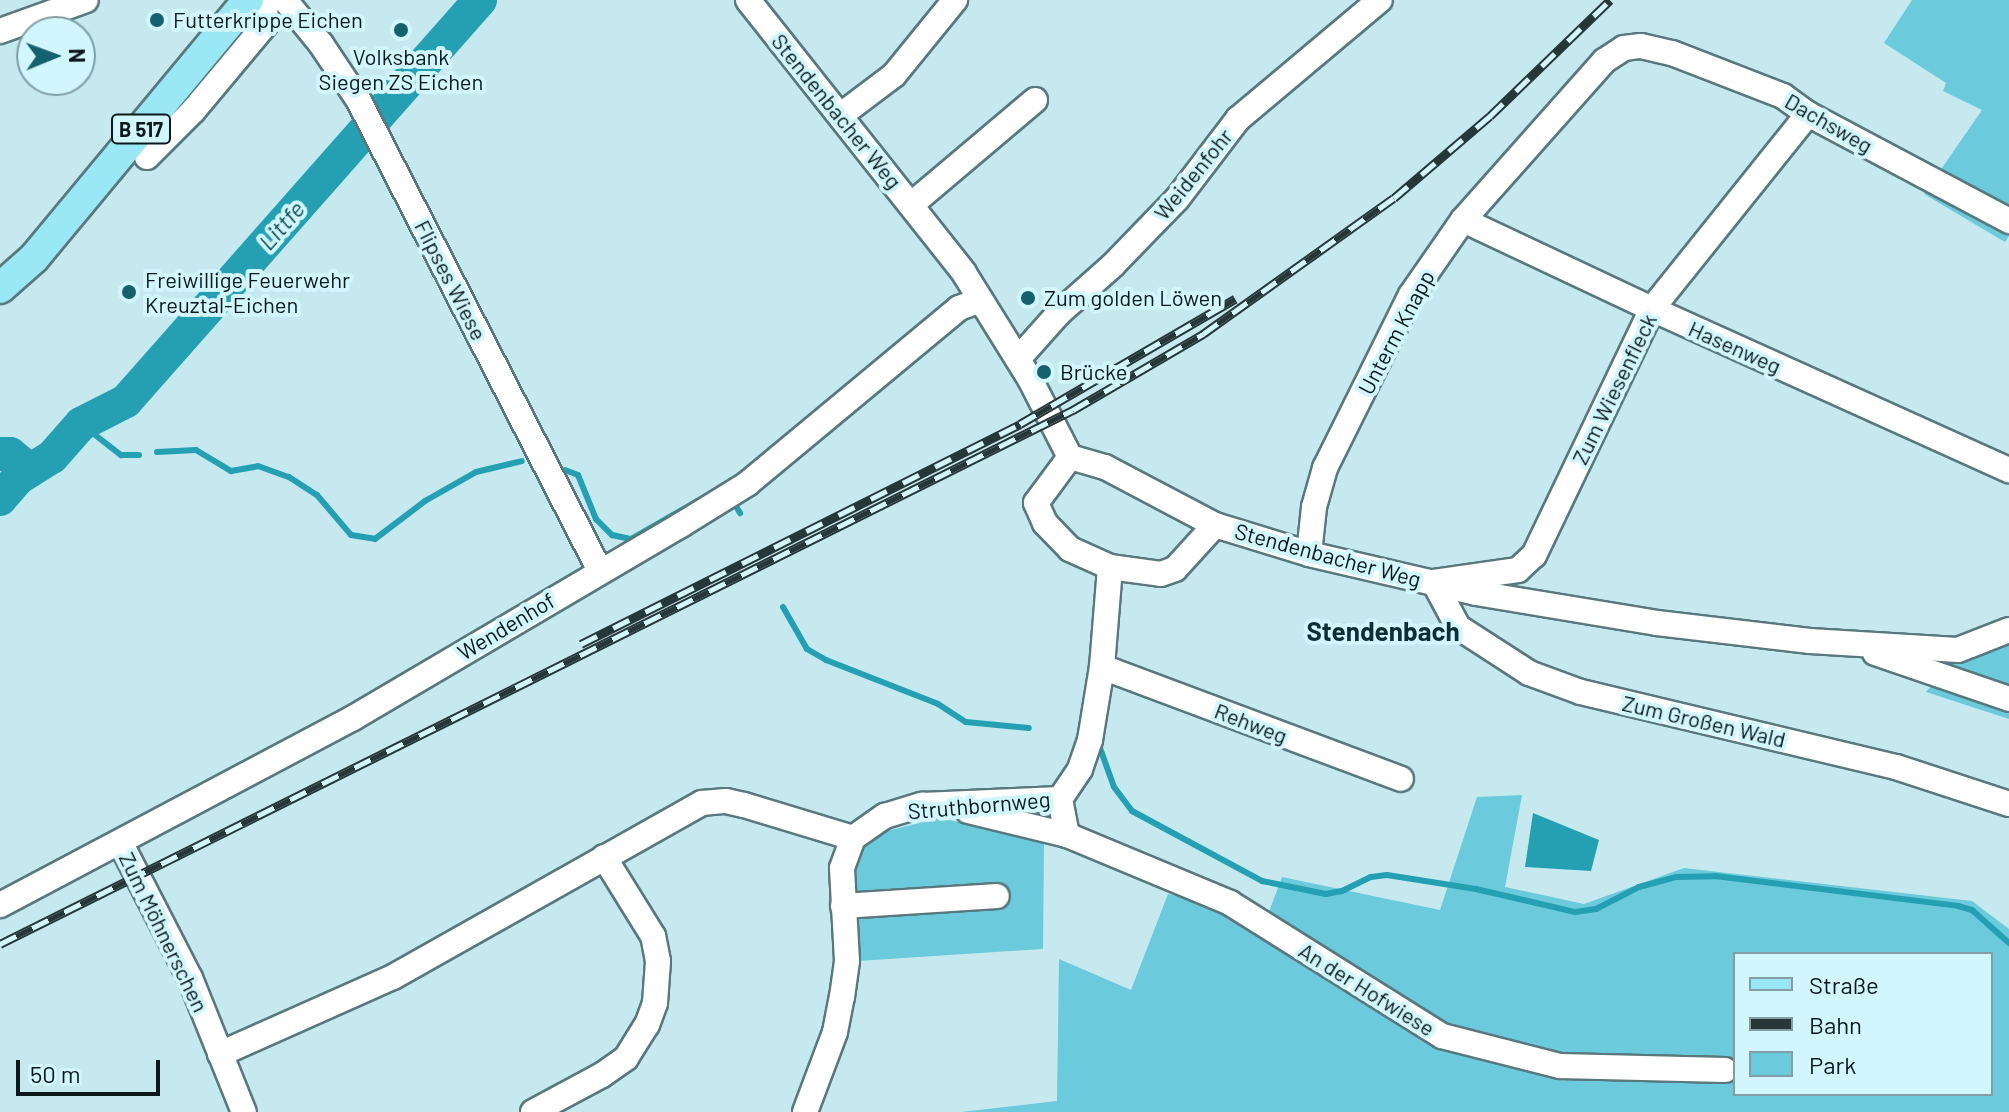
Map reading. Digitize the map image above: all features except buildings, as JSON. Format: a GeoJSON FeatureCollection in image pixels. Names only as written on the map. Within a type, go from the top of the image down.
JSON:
{"type":"FeatureCollection","features":[{"type":"Feature","properties":{"kind":"main road","name":"B 517"},"geometry":{"type":"LineString","coordinates":[[0,288],[34,258],[248,0]]}},
{"type":"Feature","properties":{"kind":"street"},"geometry":{"type":"LineString","coordinates":[[0,31],[86,0]]}},
{"type":"Feature","properties":{"kind":"street"},"geometry":{"type":"LineString","coordinates":[[147,157],[193,111],[265,25],[266,0]]}},
{"type":"Feature","properties":{"kind":"street","name":"Flipses Wiese"},"geometry":{"type":"LineString","coordinates":[[285,0],[321,44],[359,101],[600,571]]}},
{"type":"Feature","properties":{"kind":"street","name":"Stendenbacher Weg"},"geometry":{"type":"LineString","coordinates":[[748,0],[912,204],[981,300],[1018,359],[1070,457],[1105,467],[1215,525],[1309,554],[1434,582],[1657,623],[1844,642],[1958,650],[2009,630]]}},
{"type":"Feature","properties":{"kind":"street"},"geometry":{"type":"LineString","coordinates":[[841,115],[894,75],[955,0]]}},
{"type":"Feature","properties":{"kind":"street","name":"Weidenfohr"},"geometry":{"type":"LineString","coordinates":[[1018,359],[1059,313],[1113,265],[1177,199],[1238,119],[1380,0]]}},
{"type":"Feature","properties":{"kind":"street","name":"Dachsweg"},"geometry":{"type":"LineString","coordinates":[[1641,46],[1672,53],[1783,96],[1808,114],[2009,221]]}},
{"type":"Feature","properties":{"kind":"street","name":"Unterm Knapp"},"geometry":{"type":"LineString","coordinates":[[1309,554],[1314,507],[1325,468],[1411,295],[1463,220],[1604,61],[1624,48],[1641,46]]}},
{"type":"Feature","properties":{"kind":"street"},"geometry":{"type":"LineString","coordinates":[[912,204],[1035,100]]}},
{"type":"Feature","properties":{"kind":"street","name":"Zum Wiesenfleck"},"geometry":{"type":"LineString","coordinates":[[1434,582],[1518,570],[1534,555],[1652,309],[1808,114]]}},
{"type":"Feature","properties":{"kind":"street","name":"Hasenweg"},"geometry":{"type":"LineString","coordinates":[[1463,220],[2009,470]]}},
{"type":"Feature","properties":{"kind":"street","name":"Wendenhof"},"geometry":{"type":"LineString","coordinates":[[0,905],[353,718],[747,484],[908,347],[959,308],[981,300]]}},
{"type":"Feature","properties":{"kind":"street"},"geometry":{"type":"LineString","coordinates":[[1070,457],[1036,503],[1045,523],[1070,549],[1110,567],[1161,574],[1175,569],[1215,525]]}},
{"type":"Feature","properties":{"kind":"street","name":"Struthbornweg"},"geometry":{"type":"LineString","coordinates":[[853,838],[885,816],[922,805],[1060,799],[1080,769],[1090,740],[1102,667],[1110,567]]}},
{"type":"Feature","properties":{"kind":"street","name":"Zum Großen Wald"},"geometry":{"type":"LineString","coordinates":[[1434,582],[1458,627],[1529,673],[1581,692],[1896,767],[2009,804]]}},
{"type":"Feature","properties":{"kind":"street"},"geometry":{"type":"LineString","coordinates":[[1844,642],[2009,699]]}},
{"type":"Feature","properties":{"kind":"street","name":"Rehweg"},"geometry":{"type":"LineString","coordinates":[[1102,667],[1401,779]]}},
{"type":"Feature","properties":{"kind":"street"},"geometry":{"type":"LineString","coordinates":[[1060,799],[1067,835]]}},
{"type":"Feature","properties":{"kind":"street"},"geometry":{"type":"LineString","coordinates":[[220,1054],[393,977],[691,808],[715,802],[744,805],[853,838],[842,868],[847,961],[842,997],[835,1032],[805,1112]]}},
{"type":"Feature","properties":{"kind":"street","name":"An der Hofwiese"},"geometry":{"type":"LineString","coordinates":[[942,804],[1067,835],[1230,903],[1442,1036],[1560,1066],[1725,1070]]}},
{"type":"Feature","properties":{"kind":"street","name":"Zum Möhnerschen"},"geometry":{"type":"LineString","coordinates":[[120,842],[190,978],[244,1112]]}},
{"type":"Feature","properties":{"kind":"street"},"geometry":{"type":"LineString","coordinates":[[533,1112],[602,1075],[626,1058],[647,1025],[655,1003],[658,961],[653,936],[604,857]]}},
{"type":"Feature","properties":{"kind":"street"},"geometry":{"type":"LineString","coordinates":[[843,906],[997,896]]}},
{"type":"Feature","properties":{"kind":"green space"},"geometry":{"type":"Polygon","coordinates":[[[1912,0],[2009,0],[2009,236],[2005,242],[1924,194],[1982,110],[1943,91],[1946,83],[1884,43],[1912,0]]]}},
{"type":"Feature","properties":{"kind":"green space"},"geometry":{"type":"Polygon","coordinates":[[[1979,632],[2009,637],[2009,719],[1926,692],[1979,632]]]}},
{"type":"Feature","properties":{"kind":"green space"},"geometry":{"type":"Polygon","coordinates":[[[1522,795],[1505,887],[1584,904],[1684,868],[1972,901],[2009,929],[2009,1112],[961,1112],[1057,1101],[1059,959],[1131,990],[1168,894],[1267,917],[1282,877],[1440,910],[1477,797],[1522,795]]]}},
{"type":"Feature","properties":{"kind":"green space"},"geometry":{"type":"Polygon","coordinates":[[[940,818],[1044,841],[1043,949],[858,961],[852,867],[860,845],[883,832],[940,818]]]}},
{"type":"Feature","properties":{"kind":"shaded area"},"geometry":{"type":"Polygon","coordinates":[[[1533,813],[1599,840],[1591,871],[1525,867],[1533,813]]]}},
{"type":"Feature","properties":{"kind":"waterway","name":"Littfe"},"geometry":{"type":"LineString","coordinates":[[0,499],[18,478],[52,457],[81,424],[126,401],[480,0]]}},
{"type":"Feature","properties":{"kind":"waterway"},"geometry":{"type":"LineString","coordinates":[[81,424],[121,455],[139,455]]}},
{"type":"Feature","properties":{"kind":"waterway"},"geometry":{"type":"LineString","coordinates":[[157,452],[196,450],[231,471],[258,466],[289,477],[317,495],[351,535],[375,539],[425,501],[476,472],[522,461]]}},
{"type":"Feature","properties":{"kind":"waterway"},"geometry":{"type":"LineString","coordinates":[[0,454],[10,454],[30,470]]}},
{"type":"Feature","properties":{"kind":"waterway"},"geometry":{"type":"LineString","coordinates":[[565,470],[578,475],[596,519],[612,535],[631,539],[699,500]]}},
{"type":"Feature","properties":{"kind":"waterway"},"geometry":{"type":"LineString","coordinates":[[734,503],[740,513]]}},
{"type":"Feature","properties":{"kind":"waterway"},"geometry":{"type":"LineString","coordinates":[[783,607],[807,649],[826,660],[938,704],[966,722],[1029,728]]}},
{"type":"Feature","properties":{"kind":"waterway"},"geometry":{"type":"LineString","coordinates":[[1100,748],[1114,787],[1132,811],[1262,881],[1326,894],[1342,891],[1371,877],[1387,875],[1476,889],[1575,912],[1596,909],[1639,887],[1676,877],[1715,876],[1958,906],[1972,910],[2009,943]]}},
{"type":"Feature","properties":{"kind":"railway"},"geometry":{"type":"LineString","coordinates":[[0,944],[1073,410],[1203,334],[1394,198],[1490,116],[1610,0]]}},
{"type":"Feature","properties":{"kind":"railway"},"geometry":{"type":"LineString","coordinates":[[581,644],[1020,424],[1235,299]]}},
{"type":"Feature","properties":{"kind":"place","name":"Futterkrippe Eichen"},"geometry":{"type":"Point","coordinates":[157,20]}},
{"type":"Feature","properties":{"kind":"place","name":"Volksbank Siegen ZS Eichen"},"geometry":{"type":"Point","coordinates":[401,30]}},
{"type":"Feature","properties":{"kind":"place","name":"Freiwillige Feuerwehr Kreuztal-Eichen"},"geometry":{"type":"Point","coordinates":[129,292]}},
{"type":"Feature","properties":{"kind":"place","name":"Zum golden Löwen"},"geometry":{"type":"Point","coordinates":[1028,298]}},
{"type":"Feature","properties":{"kind":"place","name":"Brücke"},"geometry":{"type":"Point","coordinates":[1044,372]}},
{"type":"Feature","properties":{"kind":"district","name":"Stendenbach"},"geometry":{"type":"Point","coordinates":[1383,631]}}]}
